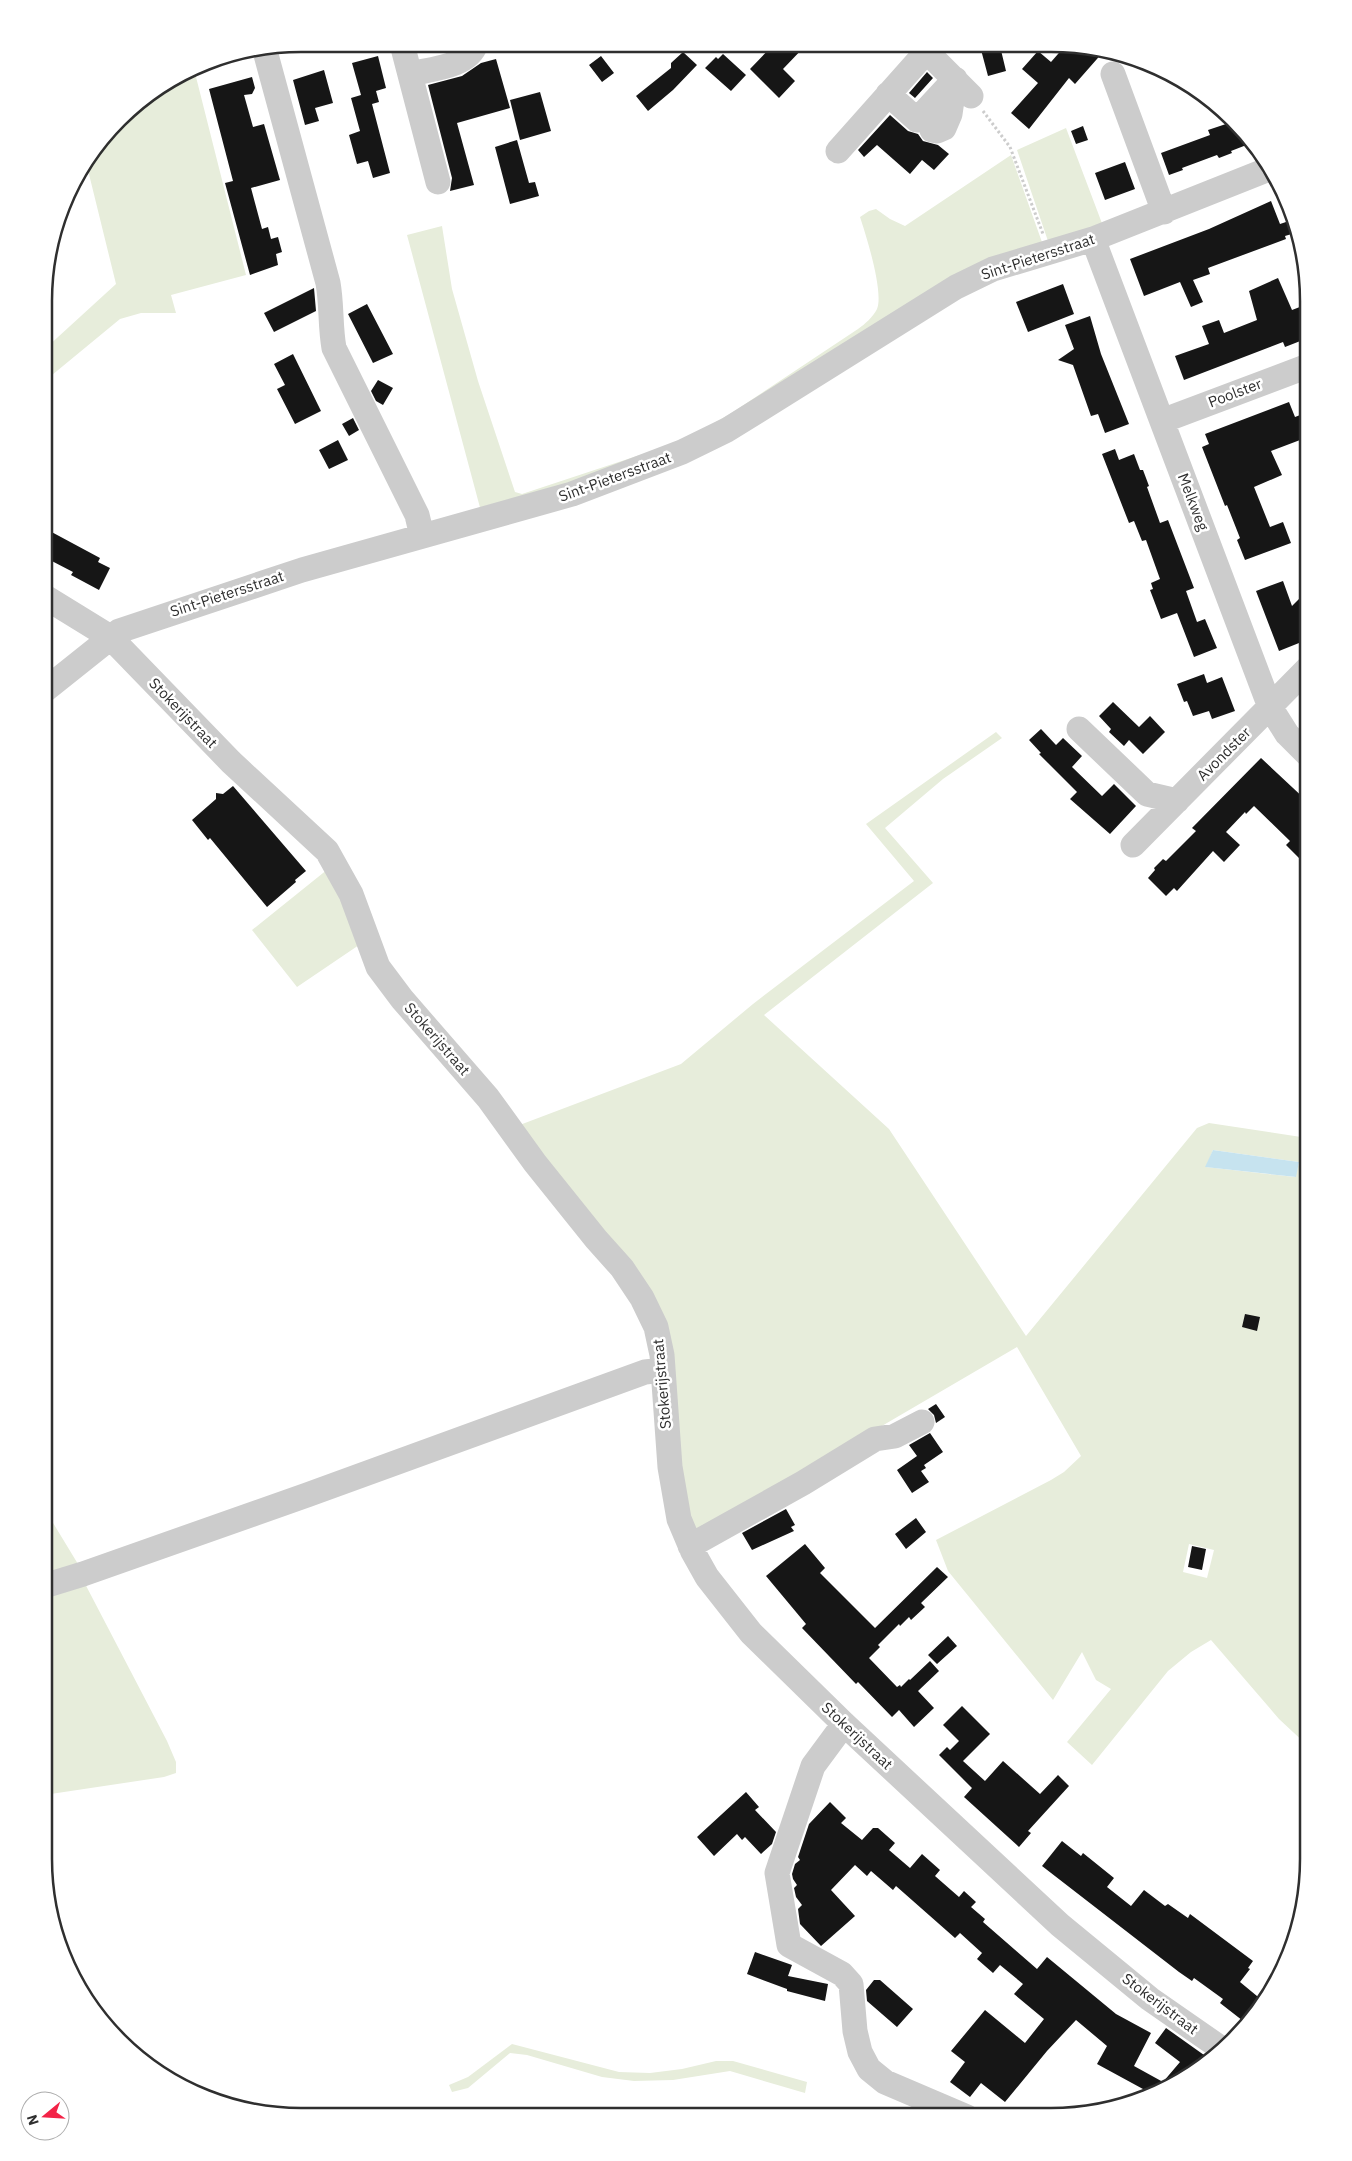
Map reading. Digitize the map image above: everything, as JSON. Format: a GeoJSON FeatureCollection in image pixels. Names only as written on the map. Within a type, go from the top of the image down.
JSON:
{"type":"FeatureCollection","features":[{"type":"Feature","properties":{"kind":"street"},"geometry":{"type":"LineString","coordinates":[[404,52],[438,182]]}},
{"type":"Feature","properties":{"kind":"street"},"geometry":{"type":"LineString","coordinates":[[410,74],[459,62],[473,52]]}},
{"type":"Feature","properties":{"kind":"street"},"geometry":{"type":"LineString","coordinates":[[838,151],[888,94],[921,52]]}},
{"type":"Feature","properties":{"kind":"street"},"geometry":{"type":"LineString","coordinates":[[928,52],[963,88]]}},
{"type":"Feature","properties":{"kind":"street"},"geometry":{"type":"LineString","coordinates":[[266,55],[328,283],[332,304],[331,327],[334,348],[417,515],[422,536]]}},
{"type":"Feature","properties":{"kind":"street"},"geometry":{"type":"LineString","coordinates":[[1113,74],[1164,212]]}},
{"type":"Feature","properties":{"kind":"street"},"geometry":{"type":"LineString","coordinates":[[888,94],[917,120],[963,88]]}},
{"type":"Feature","properties":{"kind":"street"},"geometry":{"type":"LineString","coordinates":[[932,130],[937,131],[944,128],[954,94],[963,88]]}},
{"type":"Feature","properties":{"kind":"street","name":"Sint-Pietersstraat"},"geometry":{"type":"LineString","coordinates":[[52,684],[119,631],[261,582],[572,494],[682,452],[727,430],[956,287],[993,269],[1093,239],[1263,172]]}},
{"type":"Feature","properties":{"kind":"street","name":"Melkweg"},"geometry":{"type":"LineString","coordinates":[[1093,239],[1270,707],[1287,734],[1300,747]]}},
{"type":"Feature","properties":{"kind":"street","name":"Poolster"},"geometry":{"type":"LineString","coordinates":[[1162,421],[1300,369]]}},
{"type":"Feature","properties":{"kind":"street","name":"Stokerijstraat"},"geometry":{"type":"LineString","coordinates":[[52,600],[110,637],[231,762],[327,852],[351,894],[378,967],[402,999],[488,1098],[535,1163],[596,1239],[622,1268],[642,1298],[656,1327],[663,1370],[670,1467],[679,1519],[690,1546],[707,1577],[752,1633],[844,1724],[1060,1925],[1150,1999],[1217,2045]]}},
{"type":"Feature","properties":{"kind":"street","name":"Avondster"},"geometry":{"type":"LineString","coordinates":[[1133,845],[1300,676]]}},
{"type":"Feature","properties":{"kind":"street"},"geometry":{"type":"LineString","coordinates":[[1088,738],[1147,794],[1177,801]]}},
{"type":"Feature","properties":{"kind":"street"},"geometry":{"type":"LineString","coordinates":[[52,1584],[307,1495],[645,1372],[663,1370]]}},
{"type":"Feature","properties":{"kind":"street"},"geometry":{"type":"LineString","coordinates":[[690,1546],[803,1483],[875,1439],[895,1436],[922,1422]]}},
{"type":"Feature","properties":{"kind":"street"},"geometry":{"type":"LineString","coordinates":[[844,1724],[831,1738],[813,1766],[777,1873],[789,1945],[842,1974],[851,1984],[855,2031],[860,2052],[869,2069],[885,2082],[946,2108]]}},
{"type":"Feature","properties":{"kind":"path"},"geometry":{"type":"LineString","coordinates":[[963,88],[1010,147],[1049,251]]}},
{"type":"Feature","properties":{"kind":"green space"},"geometry":{"type":"Polygon","coordinates":[[[196,76],[246,275],[171,295],[176,313],[141,313],[120,319],[52,375],[52,343],[116,284],[89,173],[114,137],[137,114],[163,95],[196,76]]]}},
{"type":"Feature","properties":{"kind":"green space"},"geometry":{"type":"Polygon","coordinates":[[[1066,128],[1103,226],[1049,244],[1017,150],[1066,128]]]}},
{"type":"Feature","properties":{"kind":"green space"},"geometry":{"type":"Polygon","coordinates":[[[1011,155],[1043,245],[736,421],[482,515],[407,235],[442,226],[452,289],[478,381],[515,492],[522,494],[658,449],[698,432],[730,414],[858,329],[873,315],[879,301],[873,263],[860,217],[876,209],[890,219],[905,226],[1011,155]]]}},
{"type":"Feature","properties":{"kind":"green space"},"geometry":{"type":"Polygon","coordinates":[[[996,732],[1002,738],[943,779],[885,828],[933,883],[764,1015],[889,1129],[1026,1336],[1197,1128],[1209,1123],[1300,1137],[1300,1739],[1279,1719],[1211,1640],[1191,1652],[1168,1671],[1092,1765],[1067,1742],[1111,1689],[1096,1680],[1082,1652],[1053,1700],[948,1571],[936,1540],[1051,1480],[1064,1472],[1081,1456],[1017,1347],[695,1535],[685,1517],[669,1347],[517,1126],[681,1064],[753,1004],[914,881],[866,824],[996,732]],[[1213,1150],[1206,1167],[1295,1177],[1299,1162],[1213,1150]],[[1189,1544],[1183,1572],[1207,1578],[1214,1550],[1189,1544]]]}},
{"type":"Feature","properties":{"kind":"green space"},"geometry":{"type":"Polygon","coordinates":[[[328,869],[359,945],[297,987],[252,930],[328,869]]]}},
{"type":"Feature","properties":{"kind":"green space"},"geometry":{"type":"Polygon","coordinates":[[[52,1521],[81,1569],[52,1578],[52,1521]]]}},
{"type":"Feature","properties":{"kind":"green space"},"geometry":{"type":"Polygon","coordinates":[[[82,1578],[167,1741],[176,1762],[176,1773],[164,1777],[52,1794],[52,1587],[82,1578]]]}},
{"type":"Feature","properties":{"kind":"green space"},"geometry":{"type":"Polygon","coordinates":[[[512,2044],[619,2072],[650,2073],[682,2069],[716,2061],[733,2061],[807,2082],[805,2093],[730,2071],[673,2080],[634,2081],[602,2077],[527,2055],[510,2053],[468,2088],[452,2092],[449,2085],[468,2077],[512,2044]]]}},
{"type":"Feature","properties":{"kind":"water"},"geometry":{"type":"Polygon","coordinates":[[[1213,1150],[1299,1162],[1296,1177],[1205,1167],[1213,1150]]]}},
{"type":"Feature","properties":{"kind":"building"},"geometry":{"type":"Polygon","coordinates":[[[683,52],[697,65],[673,90],[648,111],[636,96],[671,68],[671,63],[683,52]]]}},
{"type":"Feature","properties":{"kind":"building"},"geometry":{"type":"Polygon","coordinates":[[[766,52],[799,52],[783,69],[795,81],[779,98],[750,69],[766,52]]]}},
{"type":"Feature","properties":{"kind":"building"},"geometry":{"type":"Polygon","coordinates":[[[982,52],[1001,52],[1006,71],[988,76],[982,52]]]}},
{"type":"Feature","properties":{"kind":"building"},"geometry":{"type":"Polygon","coordinates":[[[1037,52],[1051,62],[1059,53],[1099,57],[1075,84],[1069,78],[1029,129],[1011,113],[1038,83],[1022,69],[1037,52]]]}},
{"type":"Feature","properties":{"kind":"building"},"geometry":{"type":"Polygon","coordinates":[[[723,54],[746,75],[731,91],[705,68],[716,57],[718,59],[723,54]]]}},
{"type":"Feature","properties":{"kind":"building"},"geometry":{"type":"Polygon","coordinates":[[[378,56],[386,88],[376,91],[379,102],[372,104],[390,173],[373,178],[368,161],[357,164],[349,135],[360,131],[351,98],[361,95],[352,63],[378,56]]]}},
{"type":"Feature","properties":{"kind":"building"},"geometry":{"type":"Polygon","coordinates":[[[601,56],[614,73],[602,82],[589,65],[601,56]]]}},
{"type":"Feature","properties":{"kind":"building"},"geometry":{"type":"Polygon","coordinates":[[[496,59],[510,108],[457,123],[474,185],[450,191],[452,178],[428,85],[462,76],[481,63],[496,59]]]}},
{"type":"Feature","properties":{"kind":"building"},"geometry":{"type":"Polygon","coordinates":[[[324,70],[333,103],[315,108],[319,121],[305,125],[293,80],[324,70]]]}},
{"type":"Feature","properties":{"kind":"building"},"geometry":{"type":"Polygon","coordinates":[[[927,72],[933,78],[915,98],[909,93],[927,72]]]}},
{"type":"Feature","properties":{"kind":"building"},"geometry":{"type":"Polygon","coordinates":[[[252,77],[255,88],[252,94],[244,95],[253,127],[264,124],[280,180],[251,188],[262,229],[268,227],[271,239],[278,237],[282,252],[276,254],[278,265],[250,275],[225,183],[233,181],[209,89],[252,77]]]}},
{"type":"Feature","properties":{"kind":"building"},"geometry":{"type":"Polygon","coordinates":[[[540,92],[551,131],[520,140],[510,100],[540,92]]]}},
{"type":"Feature","properties":{"kind":"building"},"geometry":{"type":"Polygon","coordinates":[[[890,115],[908,131],[918,134],[923,141],[938,145],[949,154],[934,170],[922,160],[910,174],[877,145],[864,157],[858,150],[890,115]]]}},
{"type":"Feature","properties":{"kind":"building"},"geometry":{"type":"Polygon","coordinates":[[[1225,124],[1245,146],[1231,151],[1232,153],[1219,158],[1217,155],[1169,175],[1161,153],[1210,135],[1208,130],[1225,124]]]}},
{"type":"Feature","properties":{"kind":"building"},"geometry":{"type":"Polygon","coordinates":[[[1083,126],[1088,140],[1076,144],[1071,131],[1083,126]]]}},
{"type":"Feature","properties":{"kind":"building"},"geometry":{"type":"Polygon","coordinates":[[[517,140],[529,183],[535,182],[539,196],[510,204],[495,147],[517,140]]]}},
{"type":"Feature","properties":{"kind":"building"},"geometry":{"type":"Polygon","coordinates":[[[1125,162],[1135,189],[1105,200],[1095,173],[1125,162]]]}},
{"type":"Feature","properties":{"kind":"building"},"geometry":{"type":"Polygon","coordinates":[[[1271,201],[1280,224],[1286,222],[1290,234],[1285,236],[1286,239],[1208,268],[1210,274],[1193,280],[1203,302],[1191,307],[1180,282],[1144,296],[1130,259],[1209,229],[1271,201]]]}},
{"type":"Feature","properties":{"kind":"building"},"geometry":{"type":"Polygon","coordinates":[[[1278,278],[1292,310],[1300,307],[1300,341],[1285,347],[1283,342],[1184,380],[1175,356],[1209,344],[1202,326],[1219,320],[1224,333],[1257,320],[1249,291],[1278,278]]]}},
{"type":"Feature","properties":{"kind":"building"},"geometry":{"type":"Polygon","coordinates":[[[1063,284],[1074,314],[1028,332],[1016,302],[1063,284]]]}},
{"type":"Feature","properties":{"kind":"building"},"geometry":{"type":"Polygon","coordinates":[[[314,288],[316,311],[274,332],[264,313],[314,288]]]}},
{"type":"Feature","properties":{"kind":"building"},"geometry":{"type":"Polygon","coordinates":[[[367,304],[393,354],[373,363],[348,314],[367,304]]]}},
{"type":"Feature","properties":{"kind":"building"},"geometry":{"type":"Polygon","coordinates":[[[1090,316],[1101,354],[1129,424],[1105,433],[1098,414],[1091,416],[1073,365],[1058,360],[1074,349],[1065,325],[1090,316]]]}},
{"type":"Feature","properties":{"kind":"building"},"geometry":{"type":"Polygon","coordinates":[[[293,354],[321,411],[295,424],[277,389],[285,385],[274,364],[293,354]]]}},
{"type":"Feature","properties":{"kind":"building"},"geometry":{"type":"Polygon","coordinates":[[[378,380],[393,388],[383,405],[376,401],[371,391],[378,380]]]}},
{"type":"Feature","properties":{"kind":"building"},"geometry":{"type":"Polygon","coordinates":[[[1289,402],[1295,417],[1300,415],[1300,440],[1271,451],[1282,475],[1254,487],[1270,527],[1283,522],[1291,543],[1245,560],[1237,540],[1240,538],[1227,505],[1225,506],[1202,447],[1209,444],[1205,434],[1289,402]]]}},
{"type":"Feature","properties":{"kind":"building"},"geometry":{"type":"Polygon","coordinates":[[[353,418],[359,430],[349,436],[342,424],[353,418]]]}},
{"type":"Feature","properties":{"kind":"building"},"geometry":{"type":"Polygon","coordinates":[[[338,440],[348,460],[329,469],[319,450],[338,440]]]}},
{"type":"Feature","properties":{"kind":"building"},"geometry":{"type":"Polygon","coordinates":[[[1115,449],[1119,460],[1134,454],[1140,470],[1143,470],[1160,523],[1168,520],[1194,588],[1186,591],[1197,622],[1205,619],[1217,648],[1194,657],[1177,613],[1161,619],[1150,590],[1153,589],[1151,583],[1160,579],[1146,540],[1142,541],[1134,521],[1129,523],[1102,454],[1115,449]]]}},
{"type":"Feature","properties":{"kind":"building"},"geometry":{"type":"Polygon","coordinates":[[[52,532],[100,558],[98,562],[110,568],[99,590],[71,575],[73,572],[52,561],[52,532]]]}},
{"type":"Feature","properties":{"kind":"building"},"geometry":{"type":"Polygon","coordinates":[[[1283,581],[1292,606],[1300,598],[1300,643],[1279,651],[1256,591],[1283,581]]]}},
{"type":"Feature","properties":{"kind":"building"},"geometry":{"type":"Polygon","coordinates":[[[1204,674],[1207,683],[1222,677],[1235,711],[1212,719],[1209,711],[1193,716],[1187,701],[1184,702],[1177,684],[1204,674]]]}},
{"type":"Feature","properties":{"kind":"building"},"geometry":{"type":"Polygon","coordinates":[[[1113,702],[1139,727],[1150,716],[1165,732],[1143,754],[1129,740],[1124,746],[1109,732],[1111,729],[1099,716],[1113,702]]]}},
{"type":"Feature","properties":{"kind":"building"},"geometry":{"type":"Polygon","coordinates":[[[1041,729],[1056,745],[1063,738],[1082,756],[1072,767],[1102,796],[1114,784],[1136,806],[1110,834],[1070,799],[1077,792],[1039,754],[1041,753],[1029,740],[1041,729]]]}},
{"type":"Feature","properties":{"kind":"building"},"geometry":{"type":"Polygon","coordinates":[[[1261,758],[1300,795],[1299,858],[1286,845],[1290,841],[1254,806],[1246,814],[1245,812],[1226,832],[1240,845],[1224,862],[1213,851],[1177,891],[1174,888],[1166,896],[1148,878],[1163,859],[1166,861],[1196,831],[1192,828],[1261,758]]]}},
{"type":"Feature","properties":{"kind":"building"},"geometry":{"type":"Polygon","coordinates":[[[233,786],[306,871],[267,907],[210,838],[208,840],[192,820],[216,799],[216,793],[223,794],[233,786]]]}},
{"type":"Feature","properties":{"kind":"building"},"geometry":{"type":"Polygon","coordinates":[[[1245,1314],[1260,1317],[1257,1331],[1242,1327],[1245,1314]]]}},
{"type":"Feature","properties":{"kind":"building"},"geometry":{"type":"Polygon","coordinates":[[[936,1404],[945,1417],[936,1423],[934,1415],[928,1409],[936,1404]]]}},
{"type":"Feature","properties":{"kind":"building"},"geometry":{"type":"Polygon","coordinates":[[[930,1433],[943,1452],[924,1465],[926,1468],[921,1471],[929,1482],[912,1493],[897,1470],[917,1456],[909,1445],[930,1433]]]}},
{"type":"Feature","properties":{"kind":"building"},"geometry":{"type":"Polygon","coordinates":[[[786,1509],[795,1525],[791,1527],[794,1531],[752,1550],[742,1533],[786,1509]]]}},
{"type":"Feature","properties":{"kind":"building"},"geometry":{"type":"Polygon","coordinates":[[[916,1518],[926,1532],[906,1549],[895,1534],[916,1518]]]}},
{"type":"Feature","properties":{"kind":"building"},"geometry":{"type":"Polygon","coordinates":[[[805,1544],[825,1568],[820,1573],[875,1628],[937,1567],[948,1577],[921,1603],[925,1607],[911,1620],[909,1617],[900,1626],[899,1624],[878,1645],[880,1647],[869,1658],[897,1687],[900,1685],[901,1687],[910,1680],[930,1661],[939,1671],[918,1691],[934,1708],[914,1727],[899,1710],[892,1717],[858,1682],[856,1684],[802,1628],[806,1624],[766,1576],[805,1544]]]}},
{"type":"Feature","properties":{"kind":"building"},"geometry":{"type":"Polygon","coordinates":[[[1192,1546],[1206,1549],[1202,1570],[1188,1567],[1192,1546]]]}},
{"type":"Feature","properties":{"kind":"building"},"geometry":{"type":"Polygon","coordinates":[[[948,1636],[957,1646],[937,1664],[928,1655],[948,1636]]]}},
{"type":"Feature","properties":{"kind":"building"},"geometry":{"type":"Polygon","coordinates":[[[962,1706],[990,1734],[963,1761],[985,1781],[1003,1761],[1040,1794],[1058,1775],[1069,1786],[1028,1831],[1031,1833],[1019,1847],[964,1797],[972,1788],[939,1755],[947,1747],[950,1750],[959,1741],[943,1725],[962,1706]]]}},
{"type":"Feature","properties":{"kind":"building"},"geometry":{"type":"Polygon","coordinates":[[[746,1792],[759,1807],[755,1810],[776,1832],[772,1844],[761,1854],[745,1837],[742,1840],[737,1834],[714,1856],[697,1837],[746,1792]]]}},
{"type":"Feature","properties":{"kind":"building"},"geometry":{"type":"Polygon","coordinates":[[[830,1802],[846,1818],[841,1823],[862,1840],[873,1828],[878,1828],[895,1843],[889,1850],[910,1868],[922,1854],[940,1870],[935,1876],[959,1897],[964,1891],[976,1902],[971,1907],[985,1919],[983,1922],[1037,1969],[1047,1957],[1116,2014],[1151,2033],[1134,2066],[1162,2082],[1145,2090],[1097,2064],[1107,2046],[1076,2020],[1047,2051],[1005,2102],[981,2083],[970,2097],[950,2082],[965,2062],[951,2051],[985,2010],[1025,2043],[1044,2019],[1014,1994],[1023,1984],[1000,1965],[993,1973],[977,1959],[982,1953],[960,1933],[955,1938],[896,1886],[893,1890],[871,1871],[867,1876],[855,1865],[831,1890],[855,1916],[821,1946],[800,1924],[798,1909],[802,1905],[796,1897],[794,1888],[797,1885],[792,1874],[795,1864],[800,1860],[798,1857],[809,1824],[830,1802]]]}},
{"type":"Feature","properties":{"kind":"building"},"geometry":{"type":"Polygon","coordinates":[[[1062,1841],[1081,1856],[1083,1853],[1114,1878],[1107,1887],[1131,1906],[1144,1890],[1165,1906],[1168,1904],[1188,1918],[1190,1914],[1253,1961],[1248,1968],[1250,1969],[1240,1982],[1258,1997],[1241,2020],[1220,2003],[1223,1999],[1194,1978],[1192,1981],[1179,1972],[1042,1866],[1062,1841]]]}},
{"type":"Feature","properties":{"kind":"building"},"geometry":{"type":"Polygon","coordinates":[[[755,1952],[792,1965],[788,1976],[828,1984],[825,2001],[787,1991],[787,1989],[747,1974],[755,1952]]]}},
{"type":"Feature","properties":{"kind":"building"},"geometry":{"type":"Polygon","coordinates":[[[874,1980],[880,1980],[913,2009],[897,2027],[867,2001],[866,1990],[874,1980]]]}},
{"type":"Feature","properties":{"kind":"building"},"geometry":{"type":"Polygon","coordinates":[[[1166,2028],[1204,2055],[1164,2081],[1180,2062],[1155,2043],[1166,2028]]]}}]}
